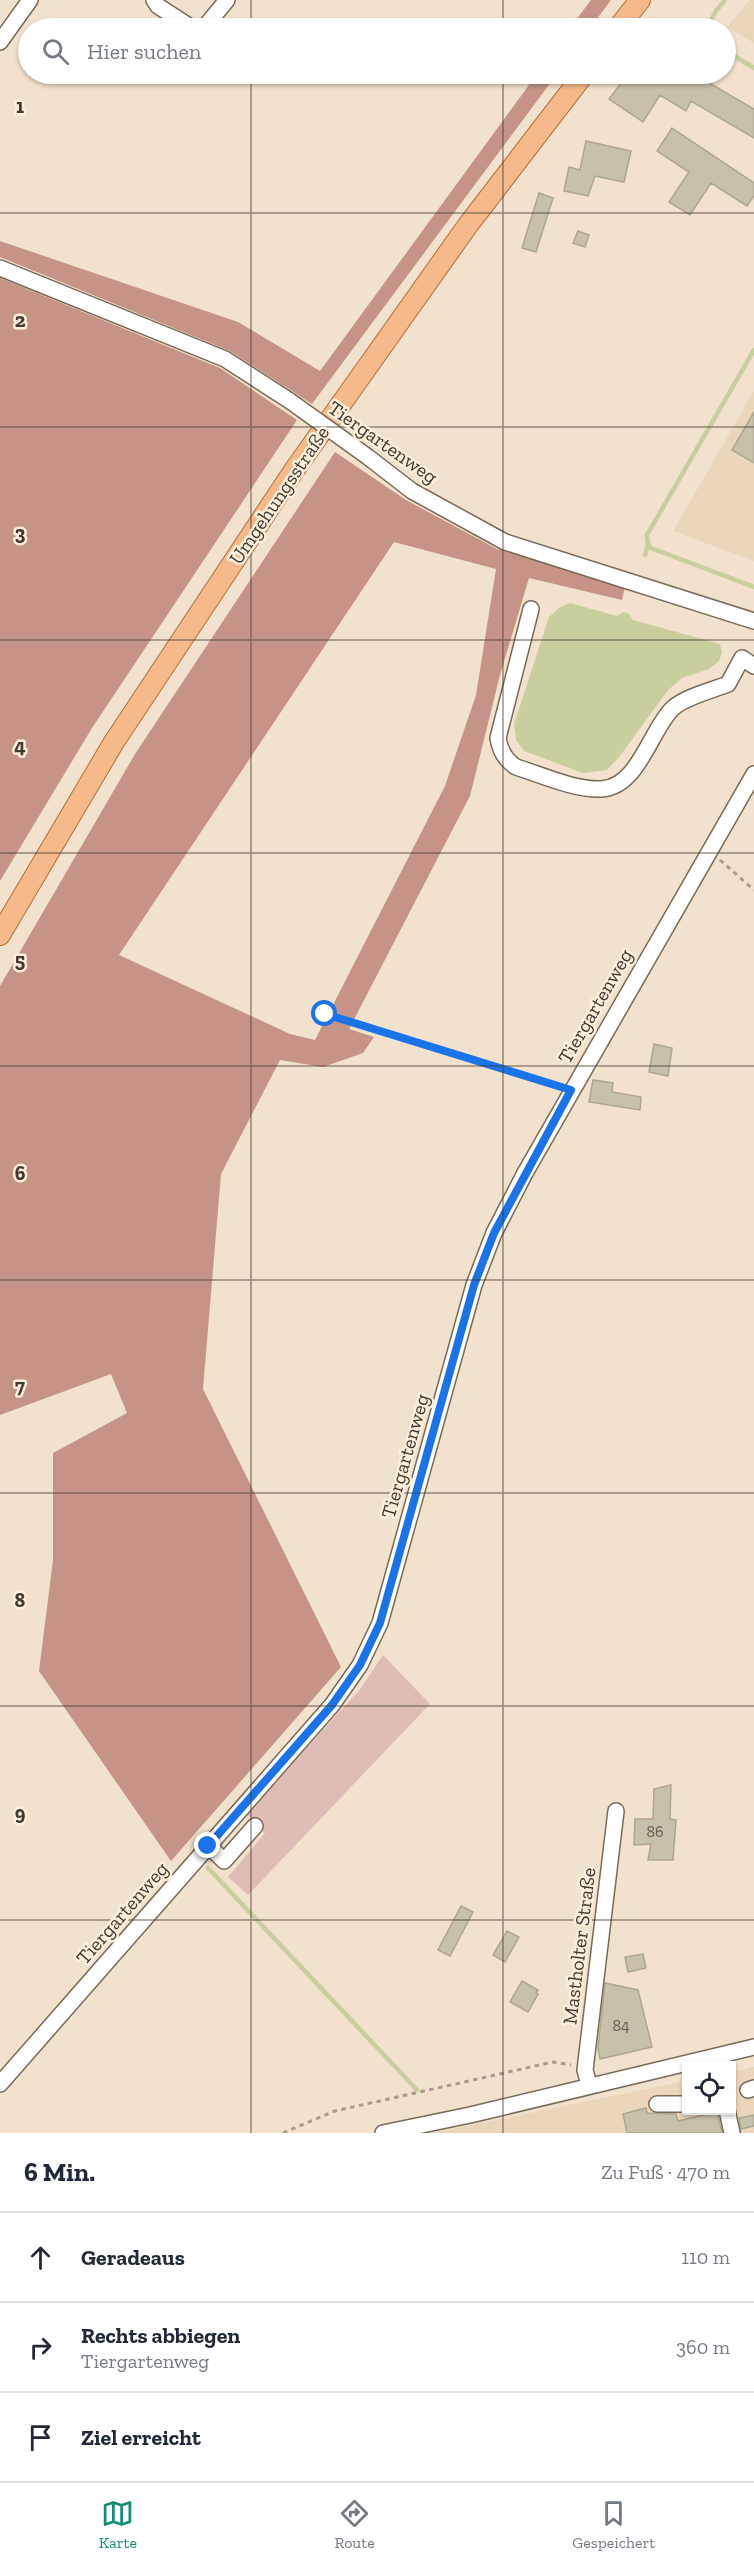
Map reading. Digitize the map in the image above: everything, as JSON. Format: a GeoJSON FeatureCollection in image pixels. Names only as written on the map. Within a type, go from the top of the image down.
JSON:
{"type":"FeatureCollection","features":[{"type":"Feature","properties":{"kind":"main road"},"geometry":{"type":"LineString","coordinates":[[626,18],[640,0]]}},
{"type":"Feature","properties":{"kind":"main road","name":"Umgehungsstraße"},"geometry":{"type":"LineString","coordinates":[[0,935],[114,742],[295,469],[468,225],[576,84]]}},
{"type":"Feature","properties":{"kind":"street"},"geometry":{"type":"LineString","coordinates":[[0,42],[30,0]]}},
{"type":"Feature","properties":{"kind":"street"},"geometry":{"type":"LineString","coordinates":[[154,0],[158,6],[177,18]]}},
{"type":"Feature","properties":{"kind":"street"},"geometry":{"type":"LineString","coordinates":[[212,18],[226,0]]}},
{"type":"Feature","properties":{"kind":"street","name":"Tiergartenweg"},"geometry":{"type":"LineString","coordinates":[[0,268],[225,359],[290,401],[412,491],[505,542],[754,621]]}},
{"type":"Feature","properties":{"kind":"street"},"geometry":{"type":"LineString","coordinates":[[531,609],[498,738],[499,747],[507,761],[516,767],[581,787],[602,789],[619,784],[634,768],[673,708],[728,684],[742,658],[754,666]]}},
{"type":"Feature","properties":{"kind":"street","name":"Tiergartenweg"},"geometry":{"type":"LineString","coordinates":[[0,2084],[332,1705],[360,1665],[380,1623],[474,1285],[494,1233],[571,1090],[754,774]]}},
{"type":"Feature","properties":{"kind":"street","name":"Mastholter Straße"},"geometry":{"type":"LineString","coordinates":[[587,2077],[616,1811]]}},
{"type":"Feature","properties":{"kind":"street"},"geometry":{"type":"LineString","coordinates":[[208,1846],[224,1861],[255,1826]]}},
{"type":"Feature","properties":{"kind":"street"},"geometry":{"type":"LineString","coordinates":[[383,2133],[470,2115],[587,2077],[754,2047]]}},
{"type":"Feature","properties":{"kind":"street"},"geometry":{"type":"LineString","coordinates":[[657,2104],[682,2104]]}},
{"type":"Feature","properties":{"kind":"street"},"geometry":{"type":"LineString","coordinates":[[728,2115],[732,2133]]}},
{"type":"Feature","properties":{"kind":"path"},"geometry":{"type":"LineString","coordinates":[[709,851],[754,890]]}},
{"type":"Feature","properties":{"kind":"path"},"geometry":{"type":"LineString","coordinates":[[325,1014],[571,1090]]}},
{"type":"Feature","properties":{"kind":"path"},"geometry":{"type":"LineString","coordinates":[[283,2133],[335,2111],[553,2062],[587,2077]]}},
{"type":"Feature","properties":{"kind":"shaded area"},"geometry":{"type":"Polygon","coordinates":[[[591,0],[611,0],[598,18],[578,18],[591,0]]]}},
{"type":"Feature","properties":{"kind":"shaded area"},"geometry":{"type":"Polygon","coordinates":[[[750,0],[754,0],[754,43],[736,32],[735,18],[750,0]]]}},
{"type":"Feature","properties":{"kind":"shaded area"},"geometry":{"type":"Polygon","coordinates":[[[530,84],[550,84],[312,404],[230,351],[0,257],[0,241],[238,322],[320,371],[530,84]]]}},
{"type":"Feature","properties":{"kind":"shaded area"},"geometry":{"type":"Polygon","coordinates":[[[0,278],[220,368],[297,420],[92,728],[0,881],[0,278]]]}},
{"type":"Feature","properties":{"kind":"shaded area"},"geometry":{"type":"Polygon","coordinates":[[[754,391],[754,561],[673,531],[754,391]]]}},
{"type":"Feature","properties":{"kind":"shaded area"},"geometry":{"type":"Polygon","coordinates":[[[335,452],[406,500],[497,549],[625,587],[622,600],[529,578],[500,675],[470,796],[349,1029],[374,1037],[363,1053],[323,1067],[280,1060],[221,1174],[203,1389],[341,1667],[171,1861],[39,1671],[53,1560],[53,1453],[127,1413],[111,1374],[0,1415],[0,986],[135,754],[335,452]],[[394,542],[119,955],[290,1034],[315,1040],[445,786],[476,695],[496,569],[394,542]]]}},
{"type":"Feature","properties":{"kind":"shaded area"},"geometry":{"type":"Polygon","coordinates":[[[570,603],[617,616],[624,612],[629,614],[633,620],[720,644],[722,653],[719,661],[709,669],[682,678],[668,690],[620,756],[607,770],[583,773],[524,751],[516,740],[514,724],[549,617],[559,608],[570,603]]]}},
{"type":"Feature","properties":{"kind":"shaded area"},"geometry":{"type":"Polygon","coordinates":[[[383,1655],[430,1704],[248,1895],[228,1877],[265,1833],[247,1814],[361,1688],[383,1655]]]}},
{"type":"Feature","properties":{"kind":"shaded area"},"geometry":{"type":"Polygon","coordinates":[[[754,2067],[754,2133],[433,2133],[682,2082],[682,2115],[736,2115],[736,2071],[754,2067]]]}},
{"type":"Feature","properties":{"kind":"building"},"geometry":{"type":"Polygon","coordinates":[[[620,84],[711,84],[754,109],[754,138],[691,101],[686,111],[660,95],[643,122],[609,99],[620,84]]]}},
{"type":"Feature","properties":{"kind":"building"},"geometry":{"type":"Polygon","coordinates":[[[672,128],[754,183],[754,196],[747,206],[711,183],[690,215],[669,202],[689,172],[657,151],[672,128]]]}},
{"type":"Feature","properties":{"kind":"building"},"geometry":{"type":"Polygon","coordinates":[[[586,141],[631,151],[624,182],[595,176],[588,196],[564,191],[569,167],[580,170],[586,141]]]}},
{"type":"Feature","properties":{"kind":"building"},"geometry":{"type":"Polygon","coordinates":[[[539,193],[553,198],[536,252],[522,248],[539,193]]]}},
{"type":"Feature","properties":{"kind":"building"},"geometry":{"type":"Polygon","coordinates":[[[578,231],[589,235],[585,247],[573,243],[578,231]]]}},
{"type":"Feature","properties":{"kind":"building"},"geometry":{"type":"Polygon","coordinates":[[[754,412],[754,463],[732,450],[754,412]]]}},
{"type":"Feature","properties":{"kind":"building"},"geometry":{"type":"Polygon","coordinates":[[[654,1044],[672,1048],[668,1076],[649,1072],[654,1044]]]}},
{"type":"Feature","properties":{"kind":"building"},"geometry":{"type":"Polygon","coordinates":[[[593,1080],[613,1083],[612,1092],[641,1097],[640,1110],[589,1102],[593,1080]]]}},
{"type":"Feature","properties":{"kind":"building"},"geometry":{"type":"Polygon","coordinates":[[[671,1785],[670,1819],[676,1820],[673,1860],[648,1860],[651,1844],[634,1845],[635,1819],[653,1819],[654,1789],[671,1785]]]}},
{"type":"Feature","properties":{"kind":"building"},"geometry":{"type":"Polygon","coordinates":[[[461,1906],[473,1912],[450,1956],[438,1950],[461,1906]]]}},
{"type":"Feature","properties":{"kind":"building"},"geometry":{"type":"Polygon","coordinates":[[[507,1931],[519,1937],[505,1962],[493,1955],[507,1931]]]}},
{"type":"Feature","properties":{"kind":"building"},"geometry":{"type":"Polygon","coordinates":[[[643,1954],[646,1968],[628,1972],[625,1957],[643,1954]]]}},
{"type":"Feature","properties":{"kind":"building"},"geometry":{"type":"Polygon","coordinates":[[[522,1981],[538,1990],[528,2012],[510,2002],[522,1981]]]}},
{"type":"Feature","properties":{"kind":"building"},"geometry":{"type":"Polygon","coordinates":[[[605,1983],[638,1990],[652,2047],[600,2059],[598,2048],[605,1983]]]}},
{"type":"Feature","properties":{"kind":"building"},"geometry":{"type":"Polygon","coordinates":[[[646,2108],[647,2113],[676,2114],[678,2121],[704,2115],[718,2115],[722,2133],[627,2133],[623,2114],[646,2108]]]}},
{"type":"Feature","properties":{"kind":"building"},"geometry":{"type":"Polygon","coordinates":[[[754,2115],[754,2126],[741,2129],[739,2118],[754,2115]]]}},
{"type":"Feature","properties":{"kind":"waterway"},"geometry":{"type":"LineString","coordinates":[[712,18],[725,0]]}},
{"type":"Feature","properties":{"kind":"waterway"},"geometry":{"type":"LineString","coordinates":[[736,57],[754,68]]}},
{"type":"Feature","properties":{"kind":"waterway"},"geometry":{"type":"LineString","coordinates":[[754,350],[647,535],[651,548],[754,587]]}},
{"type":"Feature","properties":{"kind":"waterway"},"geometry":{"type":"LineString","coordinates":[[645,555],[648,544]]}},
{"type":"Feature","properties":{"kind":"waterway"},"geometry":{"type":"LineString","coordinates":[[208,1868],[417,2090]]}},
{"type":"Feature","properties":{"kind":"route"},"geometry":{"type":"LineString","coordinates":[[208,1846],[332,1705],[360,1665],[380,1623],[474,1285],[494,1233],[571,1090],[325,1014]]}}]}
